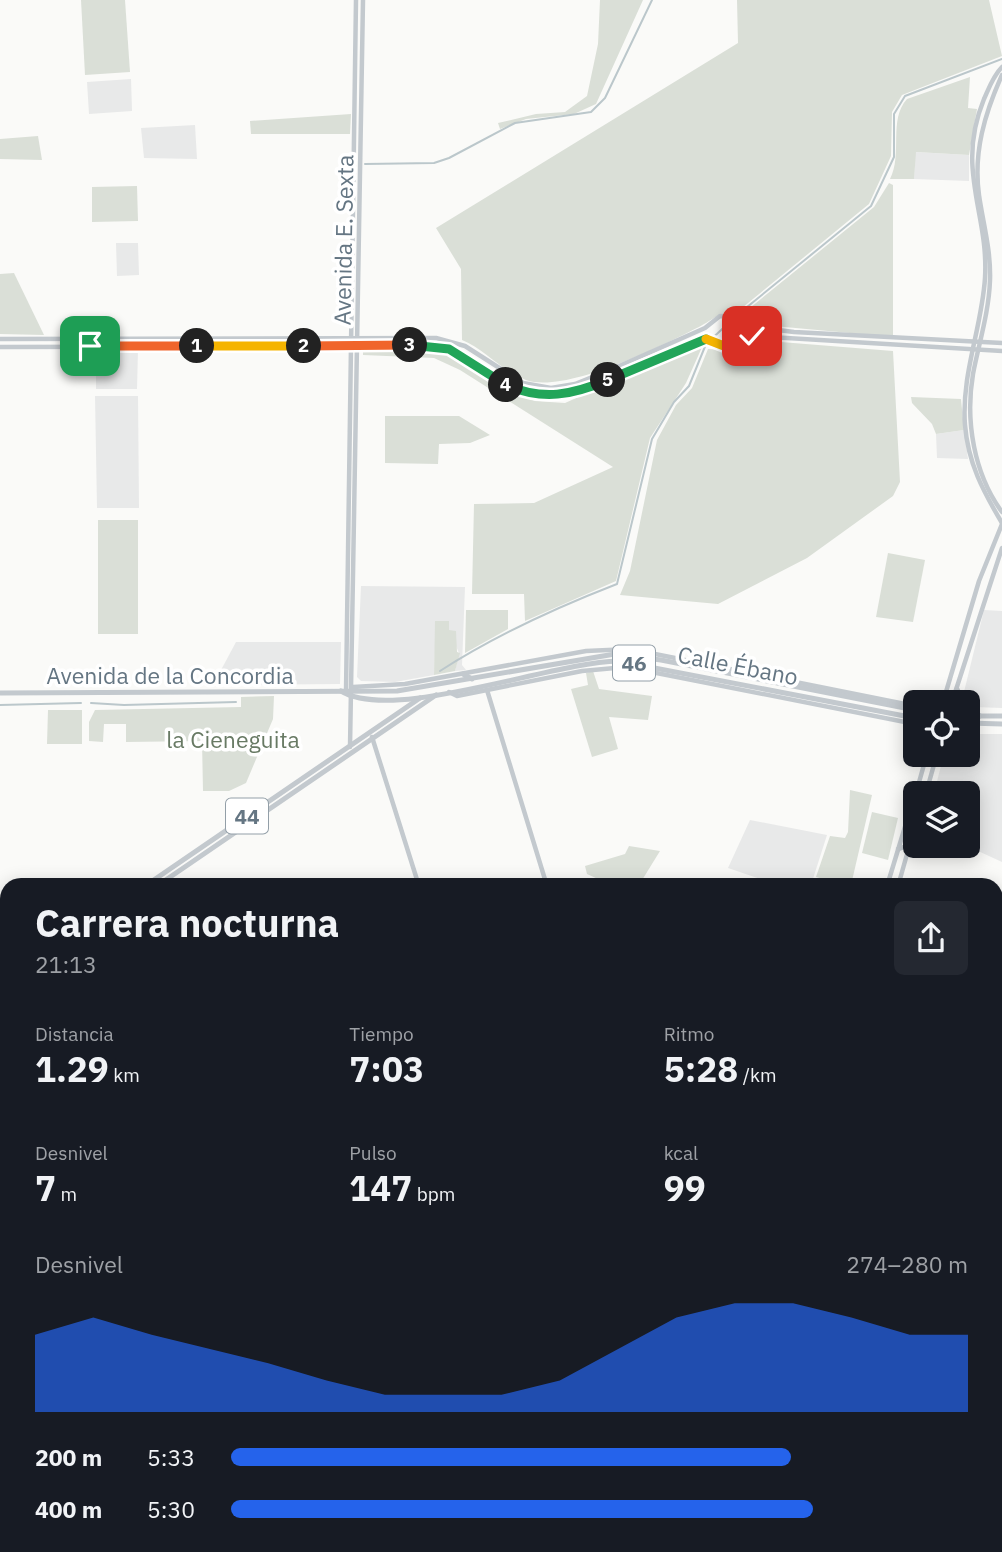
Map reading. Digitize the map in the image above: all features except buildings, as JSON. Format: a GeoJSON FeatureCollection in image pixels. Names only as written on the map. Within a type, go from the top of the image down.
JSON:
{"type":"FeatureCollection","features":[{"type":"Feature","properties":{"kind":"main road","name":"Calle Ébano"},"geometry":{"type":"LineString","coordinates":[[348,693],[435,686],[472,679],[494,671],[580,658],[627,655],[903,706]]}},
{"type":"Feature","properties":{"kind":"main road","name":"Calle Ébano"},"geometry":{"type":"LineString","coordinates":[[348,693],[382,700],[423,696],[605,662],[633,663],[903,716]]}},
{"type":"Feature","properties":{"kind":"main road"},"geometry":{"type":"LineString","coordinates":[[463,674],[472,679]]}},
{"type":"Feature","properties":{"kind":"main road","name":"44"},"geometry":{"type":"LineString","coordinates":[[372,736],[435,686]]}},
{"type":"Feature","properties":{"kind":"main road","name":"Avenida de la Concordia"},"geometry":{"type":"LineString","coordinates":[[0,693],[348,693]]}},
{"type":"Feature","properties":{"kind":"main road","name":"44"},"geometry":{"type":"LineString","coordinates":[[157,878],[438,693]]}},
{"type":"Feature","properties":{"kind":"main road"},"geometry":{"type":"LineString","coordinates":[[980,716],[1002,716]]}},
{"type":"Feature","properties":{"kind":"main road"},"geometry":{"type":"LineString","coordinates":[[980,723],[1002,724]]}},
{"type":"Feature","properties":{"kind":"main road","name":"44"},"geometry":{"type":"LineString","coordinates":[[168,878],[350,750]]}},
{"type":"Feature","properties":{"kind":"street","name":"Avenida E. Sexta"},"geometry":{"type":"LineString","coordinates":[[348,693],[356,0]]}},
{"type":"Feature","properties":{"kind":"street","name":"Avenida E. Sexta"},"geometry":{"type":"LineString","coordinates":[[348,693],[359,338],[363,0]]}},
{"type":"Feature","properties":{"kind":"street"},"geometry":{"type":"LineString","coordinates":[[1002,67],[994,76],[982,103],[972,154],[972,185],[985,275],[971,386],[972,425],[981,475],[1002,512]]}},
{"type":"Feature","properties":{"kind":"street"},"geometry":{"type":"LineString","coordinates":[[977,342],[989,298],[991,267],[979,195],[979,154],[985,118],[1002,75]]}},
{"type":"Feature","properties":{"kind":"street"},"geometry":{"type":"LineString","coordinates":[[0,340],[436,338],[455,342],[523,383],[551,388],[575,384],[707,326],[720,316],[732,317],[740,323],[906,339],[1002,344]]}},
{"type":"Feature","properties":{"kind":"street"},"geometry":{"type":"LineString","coordinates":[[740,323],[741,337]]}},
{"type":"Feature","properties":{"kind":"street"},"geometry":{"type":"LineString","coordinates":[[707,326],[707,339]]}},
{"type":"Feature","properties":{"kind":"street"},"geometry":{"type":"LineString","coordinates":[[0,347],[440,346],[462,354],[503,383],[521,391],[552,396],[577,393],[699,340],[707,339],[728,345],[741,337],[1002,351]]}},
{"type":"Feature","properties":{"kind":"street"},"geometry":{"type":"LineString","coordinates":[[947,690],[980,579],[1002,523],[976,478],[966,434],[965,395],[976,350]]}},
{"type":"Feature","properties":{"kind":"street"},"geometry":{"type":"LineString","coordinates":[[957,688],[989,581],[1002,548]]}},
{"type":"Feature","properties":{"kind":"street"},"geometry":{"type":"LineString","coordinates":[[980,579],[989,581]]}},
{"type":"Feature","properties":{"kind":"street"},"geometry":{"type":"LineString","coordinates":[[967,622],[977,624]]}},
{"type":"Feature","properties":{"kind":"street"},"geometry":{"type":"LineString","coordinates":[[448,691],[455,696],[528,678],[606,667],[626,667],[903,722]]}},
{"type":"Feature","properties":{"kind":"street"},"geometry":{"type":"LineString","coordinates":[[350,750],[348,693],[494,671]]}},
{"type":"Feature","properties":{"kind":"street"},"geometry":{"type":"LineString","coordinates":[[487,690],[545,878]]}},
{"type":"Feature","properties":{"kind":"street"},"geometry":{"type":"LineString","coordinates":[[372,736],[416,878]]}},
{"type":"Feature","properties":{"kind":"street"},"geometry":{"type":"LineString","coordinates":[[889,878],[903,834]]}},
{"type":"Feature","properties":{"kind":"street"},"geometry":{"type":"LineString","coordinates":[[898,849],[903,847]]}},
{"type":"Feature","properties":{"kind":"street"},"geometry":{"type":"LineString","coordinates":[[900,878],[906,858]]}},
{"type":"Feature","properties":{"kind":"shaded area"},"geometry":{"type":"Polygon","coordinates":[[[131,79],[132,111],[89,114],[87,82],[131,79]]]}},
{"type":"Feature","properties":{"kind":"shaded area"},"geometry":{"type":"Polygon","coordinates":[[[195,125],[197,159],[144,158],[141,128],[195,125]]]}},
{"type":"Feature","properties":{"kind":"shaded area"},"geometry":{"type":"Polygon","coordinates":[[[915,152],[969,155],[969,181],[914,179],[915,152]]]}},
{"type":"Feature","properties":{"kind":"shaded area"},"geometry":{"type":"Polygon","coordinates":[[[116,243],[138,243],[139,275],[117,276],[116,243]]]}},
{"type":"Feature","properties":{"kind":"shaded area"},"geometry":{"type":"Polygon","coordinates":[[[138,350],[137,389],[96,389],[96,351],[138,350]]]}},
{"type":"Feature","properties":{"kind":"shaded area"},"geometry":{"type":"Polygon","coordinates":[[[95,396],[138,396],[139,508],[97,508],[95,396]]]}},
{"type":"Feature","properties":{"kind":"shaded area"},"geometry":{"type":"Polygon","coordinates":[[[964,430],[968,459],[937,458],[936,434],[964,430]]]}},
{"type":"Feature","properties":{"kind":"shaded area"},"geometry":{"type":"Polygon","coordinates":[[[361,586],[465,587],[462,665],[466,670],[455,671],[459,653],[449,630],[436,621],[434,675],[395,682],[361,681],[357,677],[361,586]]]}},
{"type":"Feature","properties":{"kind":"shaded area"},"geometry":{"type":"Polygon","coordinates":[[[984,610],[1002,611],[1002,708],[980,707],[980,690],[964,690],[984,610]]]}},
{"type":"Feature","properties":{"kind":"shaded area"},"geometry":{"type":"Polygon","coordinates":[[[236,642],[341,642],[340,684],[213,685],[236,642]]]}},
{"type":"Feature","properties":{"kind":"shaded area"},"geometry":{"type":"Polygon","coordinates":[[[980,734],[1002,734],[1002,862],[980,852],[980,781],[937,781],[941,767],[980,767],[980,734]]]}},
{"type":"Feature","properties":{"kind":"shaded area"},"geometry":{"type":"Polygon","coordinates":[[[750,820],[827,835],[813,878],[757,878],[728,868],[750,820]]]}},
{"type":"Feature","properties":{"kind":"green space"},"geometry":{"type":"Polygon","coordinates":[[[81,0],[125,0],[130,72],[85,75],[81,0]]]}},
{"type":"Feature","properties":{"kind":"green space"},"geometry":{"type":"Polygon","coordinates":[[[600,0],[643,0],[596,104],[574,114],[526,119],[500,129],[498,123],[536,114],[565,112],[587,96],[598,44],[600,0]]]}},
{"type":"Feature","properties":{"kind":"green space"},"geometry":{"type":"Polygon","coordinates":[[[737,0],[989,0],[1002,56],[902,95],[892,112],[891,156],[869,204],[737,312],[721,315],[613,366],[565,380],[543,383],[517,376],[462,340],[461,269],[436,228],[738,43],[737,0]]]}},
{"type":"Feature","properties":{"kind":"green space"},"geometry":{"type":"Polygon","coordinates":[[[970,77],[968,108],[977,109],[969,155],[916,152],[914,179],[890,179],[894,169],[898,117],[907,99],[970,77]]]}},
{"type":"Feature","properties":{"kind":"green space"},"geometry":{"type":"Polygon","coordinates":[[[351,114],[350,134],[251,134],[250,121],[351,114]]]}},
{"type":"Feature","properties":{"kind":"green space"},"geometry":{"type":"Polygon","coordinates":[[[38,136],[42,160],[0,159],[0,139],[38,136]]]}},
{"type":"Feature","properties":{"kind":"green space"},"geometry":{"type":"Polygon","coordinates":[[[889,183],[893,185],[893,337],[774,326],[742,319],[740,316],[874,207],[889,183]]]}},
{"type":"Feature","properties":{"kind":"green space"},"geometry":{"type":"Polygon","coordinates":[[[137,186],[138,221],[92,222],[92,187],[137,186]]]}},
{"type":"Feature","properties":{"kind":"green space"},"geometry":{"type":"Polygon","coordinates":[[[14,273],[44,335],[0,334],[0,274],[14,273]]]}},
{"type":"Feature","properties":{"kind":"green space"},"geometry":{"type":"Polygon","coordinates":[[[745,339],[893,351],[900,482],[893,496],[807,558],[718,604],[620,595],[630,571],[657,440],[676,405],[692,388],[708,349],[730,350],[745,339]]]}},
{"type":"Feature","properties":{"kind":"green space"},"geometry":{"type":"Polygon","coordinates":[[[696,345],[703,345],[686,383],[650,438],[616,581],[525,621],[524,594],[472,594],[474,504],[534,503],[613,467],[460,370],[434,358],[363,355],[363,348],[437,350],[454,354],[505,390],[535,401],[565,403],[696,345]]]}},
{"type":"Feature","properties":{"kind":"green space"},"geometry":{"type":"Polygon","coordinates":[[[911,397],[961,399],[964,430],[936,434],[932,424],[912,403],[911,397]]]}},
{"type":"Feature","properties":{"kind":"green space"},"geometry":{"type":"Polygon","coordinates":[[[385,416],[459,416],[490,435],[470,443],[439,444],[438,464],[385,463],[385,416]]]}},
{"type":"Feature","properties":{"kind":"green space"},"geometry":{"type":"Polygon","coordinates":[[[98,520],[138,520],[138,634],[98,634],[98,520]]]}},
{"type":"Feature","properties":{"kind":"green space"},"geometry":{"type":"Polygon","coordinates":[[[888,553],[925,560],[913,622],[876,617],[888,553]]]}},
{"type":"Feature","properties":{"kind":"green space"},"geometry":{"type":"Polygon","coordinates":[[[466,610],[508,610],[508,629],[465,653],[466,610]]]}},
{"type":"Feature","properties":{"kind":"green space"},"geometry":{"type":"Polygon","coordinates":[[[435,621],[449,621],[449,630],[456,631],[457,652],[460,653],[455,671],[434,675],[435,621]]]}},
{"type":"Feature","properties":{"kind":"green space"},"geometry":{"type":"Polygon","coordinates":[[[593,671],[599,689],[652,696],[648,720],[609,717],[618,749],[592,757],[571,689],[588,685],[586,673],[593,671]]]}},
{"type":"Feature","properties":{"kind":"green space","name":"la Cieneguita"},"geometry":{"type":"Polygon","coordinates":[[[274,696],[273,719],[246,783],[229,791],[203,791],[202,741],[126,742],[126,724],[104,724],[103,742],[89,741],[89,722],[95,710],[241,707],[241,697],[274,696]]]}},
{"type":"Feature","properties":{"kind":"green space"},"geometry":{"type":"Polygon","coordinates":[[[48,710],[82,710],[82,744],[47,744],[48,710]]]}},
{"type":"Feature","properties":{"kind":"green space"},"geometry":{"type":"Polygon","coordinates":[[[850,790],[872,795],[853,878],[816,877],[830,836],[845,838],[848,832],[850,790]]]}},
{"type":"Feature","properties":{"kind":"green space"},"geometry":{"type":"Polygon","coordinates":[[[872,812],[898,818],[888,860],[862,853],[872,812]]]}},
{"type":"Feature","properties":{"kind":"green space"},"geometry":{"type":"Polygon","coordinates":[[[629,846],[660,851],[643,878],[596,878],[587,874],[585,866],[625,854],[629,846]]]}},
{"type":"Feature","properties":{"kind":"waterway"},"geometry":{"type":"LineString","coordinates":[[365,164],[434,163],[449,158],[515,123],[591,112],[605,98],[652,0]]}},
{"type":"Feature","properties":{"kind":"waterway"},"geometry":{"type":"LineString","coordinates":[[736,316],[871,206],[894,157],[894,114],[905,96],[1002,59]]}},
{"type":"Feature","properties":{"kind":"waterway"},"geometry":{"type":"LineString","coordinates":[[440,671],[526,623],[617,584],[652,439],[674,402],[689,386],[706,344],[732,320]]}},
{"type":"Feature","properties":{"kind":"waterway"},"geometry":{"type":"LineString","coordinates":[[91,703],[124,705],[236,702]]}},
{"type":"Feature","properties":{"kind":"waterway"},"geometry":{"type":"LineString","coordinates":[[0,705],[81,703]]}},
{"type":"Feature","properties":{"kind":"route"},"geometry":{"type":"LineString","coordinates":[[90,346],[440,346],[462,354],[503,383],[521,391],[552,396],[577,393],[699,340],[707,339],[724,346],[741,337],[752,336]]}}]}
